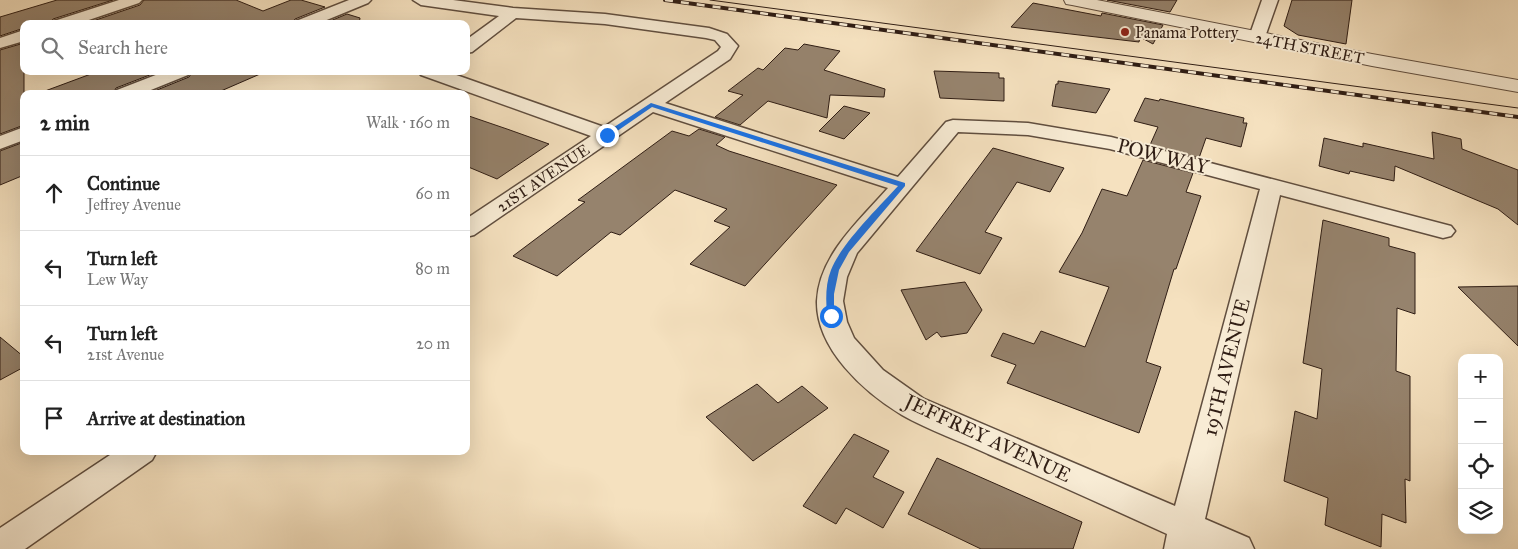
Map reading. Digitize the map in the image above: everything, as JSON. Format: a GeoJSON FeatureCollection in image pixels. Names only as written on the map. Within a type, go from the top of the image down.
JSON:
{"type":"FeatureCollection","features":[{"type":"Feature","properties":{"kind":"street"},"geometry":{"type":"LineString","coordinates":[[72,20],[134,0]]}},
{"type":"Feature","properties":{"kind":"street"},"geometry":{"type":"LineString","coordinates":[[312,20],[363,0]]}},
{"type":"Feature","properties":{"kind":"street"},"geometry":{"type":"LineString","coordinates":[[421,0],[513,13]]}},
{"type":"Feature","properties":{"kind":"street","name":"24TH STREET"},"geometry":{"type":"LineString","coordinates":[[1072,0],[1432,72],[1518,86]]}},
{"type":"Feature","properties":{"kind":"street"},"geometry":{"type":"LineString","coordinates":[[1257,37],[1270,0]]}},
{"type":"Feature","properties":{"kind":"street"},"geometry":{"type":"LineString","coordinates":[[470,45],[513,13]]}},
{"type":"Feature","properties":{"kind":"street","name":"21ST AVENUE"},"geometry":{"type":"LineString","coordinates":[[470,227],[651,105],[727,52],[730,46],[721,36],[605,18],[513,13]]}},
{"type":"Feature","properties":{"kind":"street"},"geometry":{"type":"LineString","coordinates":[[0,43],[20,37]]}},
{"type":"Feature","properties":{"kind":"street"},"geometry":{"type":"LineString","coordinates":[[134,90],[172,75]]}},
{"type":"Feature","properties":{"kind":"street"},"geometry":{"type":"LineString","coordinates":[[438,75],[607,135]]}},
{"type":"Feature","properties":{"kind":"street"},"geometry":{"type":"LineString","coordinates":[[651,105],[902,185]]}},
{"type":"Feature","properties":{"kind":"street","name":"POW WAY"},"geometry":{"type":"LineString","coordinates":[[902,185],[953,126],[1028,129],[1072,135],[1137,149],[1443,231]]}},
{"type":"Feature","properties":{"kind":"street"},"geometry":{"type":"LineString","coordinates":[[0,143],[20,135]]}},
{"type":"Feature","properties":{"kind":"street","name":"19TH AVENUE"},"geometry":{"type":"LineString","coordinates":[[1184,538],[1272,184]]}},
{"type":"Feature","properties":{"kind":"street","name":"JEFFREY AVENUE"},"geometry":{"type":"LineString","coordinates":[[902,185],[846,251],[835,270],[829,294],[831,316],[844,346],[856,362],[880,386],[913,407],[1184,538],[1237,549]]}},
{"type":"Feature","properties":{"kind":"street"},"geometry":{"type":"LineString","coordinates":[[0,547],[135,455]]}},
{"type":"Feature","properties":{"kind":"building"},"geometry":{"type":"Polygon","coordinates":[[[57,0],[113,0],[52,20],[20,20],[20,29],[0,36],[0,17],[57,0]]]}},
{"type":"Feature","properties":{"kind":"building"},"geometry":{"type":"Polygon","coordinates":[[[144,0],[236,0],[263,11],[291,0],[301,0],[325,7],[294,20],[96,20],[140,5],[144,0]]]}},
{"type":"Feature","properties":{"kind":"building"},"geometry":{"type":"Polygon","coordinates":[[[1107,0],[1177,0],[1170,12],[1107,0]]]}},
{"type":"Feature","properties":{"kind":"building"},"geometry":{"type":"Polygon","coordinates":[[[1292,0],[1352,0],[1346,44],[1298,35],[1284,26],[1292,0]]]}},
{"type":"Feature","properties":{"kind":"building"},"geometry":{"type":"Polygon","coordinates":[[[1033,3],[1101,16],[1102,13],[1163,25],[1153,44],[1140,37],[1139,42],[1011,27],[1033,3]]]}},
{"type":"Feature","properties":{"kind":"building"},"geometry":{"type":"Polygon","coordinates":[[[347,14],[360,18],[360,20],[333,20],[347,14]]]}},
{"type":"Feature","properties":{"kind":"building"},"geometry":{"type":"Polygon","coordinates":[[[20,44],[20,75],[24,75],[24,90],[20,90],[20,126],[0,134],[0,50],[20,44]]]}},
{"type":"Feature","properties":{"kind":"building"},"geometry":{"type":"Polygon","coordinates":[[[804,44],[840,51],[824,70],[885,89],[884,97],[830,95],[827,118],[768,101],[740,125],[715,117],[743,95],[728,91],[758,68],[763,70],[785,48],[798,50],[804,44]]]}},
{"type":"Feature","properties":{"kind":"building"},"geometry":{"type":"Polygon","coordinates":[[[934,71],[999,73],[999,78],[1004,78],[1004,101],[940,98],[934,71]]]}},
{"type":"Feature","properties":{"kind":"building"},"geometry":{"type":"Polygon","coordinates":[[[88,75],[150,75],[115,90],[48,90],[88,75]]]}},
{"type":"Feature","properties":{"kind":"building"},"geometry":{"type":"Polygon","coordinates":[[[190,75],[258,75],[223,90],[157,90],[190,75]]]}},
{"type":"Feature","properties":{"kind":"building"},"geometry":{"type":"Polygon","coordinates":[[[1058,81],[1110,89],[1096,113],[1052,106],[1058,81]]]}},
{"type":"Feature","properties":{"kind":"building"},"geometry":{"type":"Polygon","coordinates":[[[1145,98],[1159,101],[1160,99],[1244,118],[1243,123],[1247,123],[1241,147],[1206,138],[1199,158],[1150,145],[1158,127],[1134,121],[1145,98]]]}},
{"type":"Feature","properties":{"kind":"building"},"geometry":{"type":"Polygon","coordinates":[[[844,106],[870,113],[844,139],[819,131],[844,106]]]}},
{"type":"Feature","properties":{"kind":"building"},"geometry":{"type":"Polygon","coordinates":[[[470,116],[549,144],[497,179],[470,168],[470,116]]]}},
{"type":"Feature","properties":{"kind":"building"},"geometry":{"type":"Polygon","coordinates":[[[699,129],[725,137],[716,145],[729,151],[837,185],[745,286],[690,264],[730,227],[714,221],[727,209],[675,190],[620,235],[611,232],[557,276],[513,256],[585,202],[578,200],[672,131],[689,136],[699,129]]]}},
{"type":"Feature","properties":{"kind":"building"},"geometry":{"type":"Polygon","coordinates":[[[1432,132],[1461,139],[1462,149],[1518,170],[1518,225],[1498,209],[1395,166],[1394,181],[1350,171],[1349,174],[1319,166],[1324,138],[1363,147],[1363,143],[1434,159],[1432,132]]]}},
{"type":"Feature","properties":{"kind":"building"},"geometry":{"type":"Polygon","coordinates":[[[20,144],[20,177],[0,185],[0,151],[20,144]]]}},
{"type":"Feature","properties":{"kind":"building"},"geometry":{"type":"Polygon","coordinates":[[[993,148],[1064,168],[1050,192],[1017,182],[985,232],[1002,238],[980,274],[916,251],[993,148]]]}},
{"type":"Feature","properties":{"kind":"building"},"geometry":{"type":"Polygon","coordinates":[[[1143,160],[1193,173],[1186,192],[1201,196],[1176,269],[1174,269],[1146,362],[1161,367],[1139,433],[1007,383],[1016,365],[991,356],[1003,333],[1034,344],[1041,331],[1085,347],[1109,287],[1059,272],[1082,233],[1102,189],[1127,196],[1143,160]]]}},
{"type":"Feature","properties":{"kind":"building"},"geometry":{"type":"Polygon","coordinates":[[[1323,220],[1389,238],[1389,246],[1415,253],[1415,314],[1397,308],[1396,371],[1410,376],[1410,481],[1405,479],[1406,523],[1382,514],[1381,547],[1325,525],[1328,498],[1284,481],[1295,411],[1317,419],[1322,369],[1303,363],[1323,220]]]}},
{"type":"Feature","properties":{"kind":"building"},"geometry":{"type":"Polygon","coordinates":[[[965,282],[982,310],[967,333],[941,337],[937,332],[926,340],[901,290],[965,282]]]}},
{"type":"Feature","properties":{"kind":"building"},"geometry":{"type":"Polygon","coordinates":[[[1518,286],[1518,346],[1458,287],[1518,286]]]}},
{"type":"Feature","properties":{"kind":"building"},"geometry":{"type":"Polygon","coordinates":[[[0,337],[20,354],[20,369],[0,380],[0,337]]]}},
{"type":"Feature","properties":{"kind":"building"},"geometry":{"type":"Polygon","coordinates":[[[757,384],[778,403],[802,386],[828,408],[753,461],[706,417],[757,384]]]}},
{"type":"Feature","properties":{"kind":"building"},"geometry":{"type":"Polygon","coordinates":[[[854,434],[889,451],[873,477],[904,492],[883,528],[846,508],[836,524],[803,506],[854,434]]]}},
{"type":"Feature","properties":{"kind":"building"},"geometry":{"type":"Polygon","coordinates":[[[937,458],[1082,522],[1073,549],[981,549],[908,514],[937,458]]]}},
{"type":"Feature","properties":{"kind":"tram line"},"geometry":{"type":"LineString","coordinates":[[710,0],[1518,108]]}},
{"type":"Feature","properties":{"kind":"railway"},"geometry":{"type":"LineString","coordinates":[[665,0],[1518,117]]}},
{"type":"Feature","properties":{"kind":"place","name":"Panama Pottery"},"geometry":{"type":"Point","coordinates":[1125,32]}},
{"type":"Feature","properties":{"kind":"route"},"geometry":{"type":"LineString","coordinates":[[607,135],[651,105],[902,185],[846,251],[835,270],[829,294],[831,316]]}}]}
